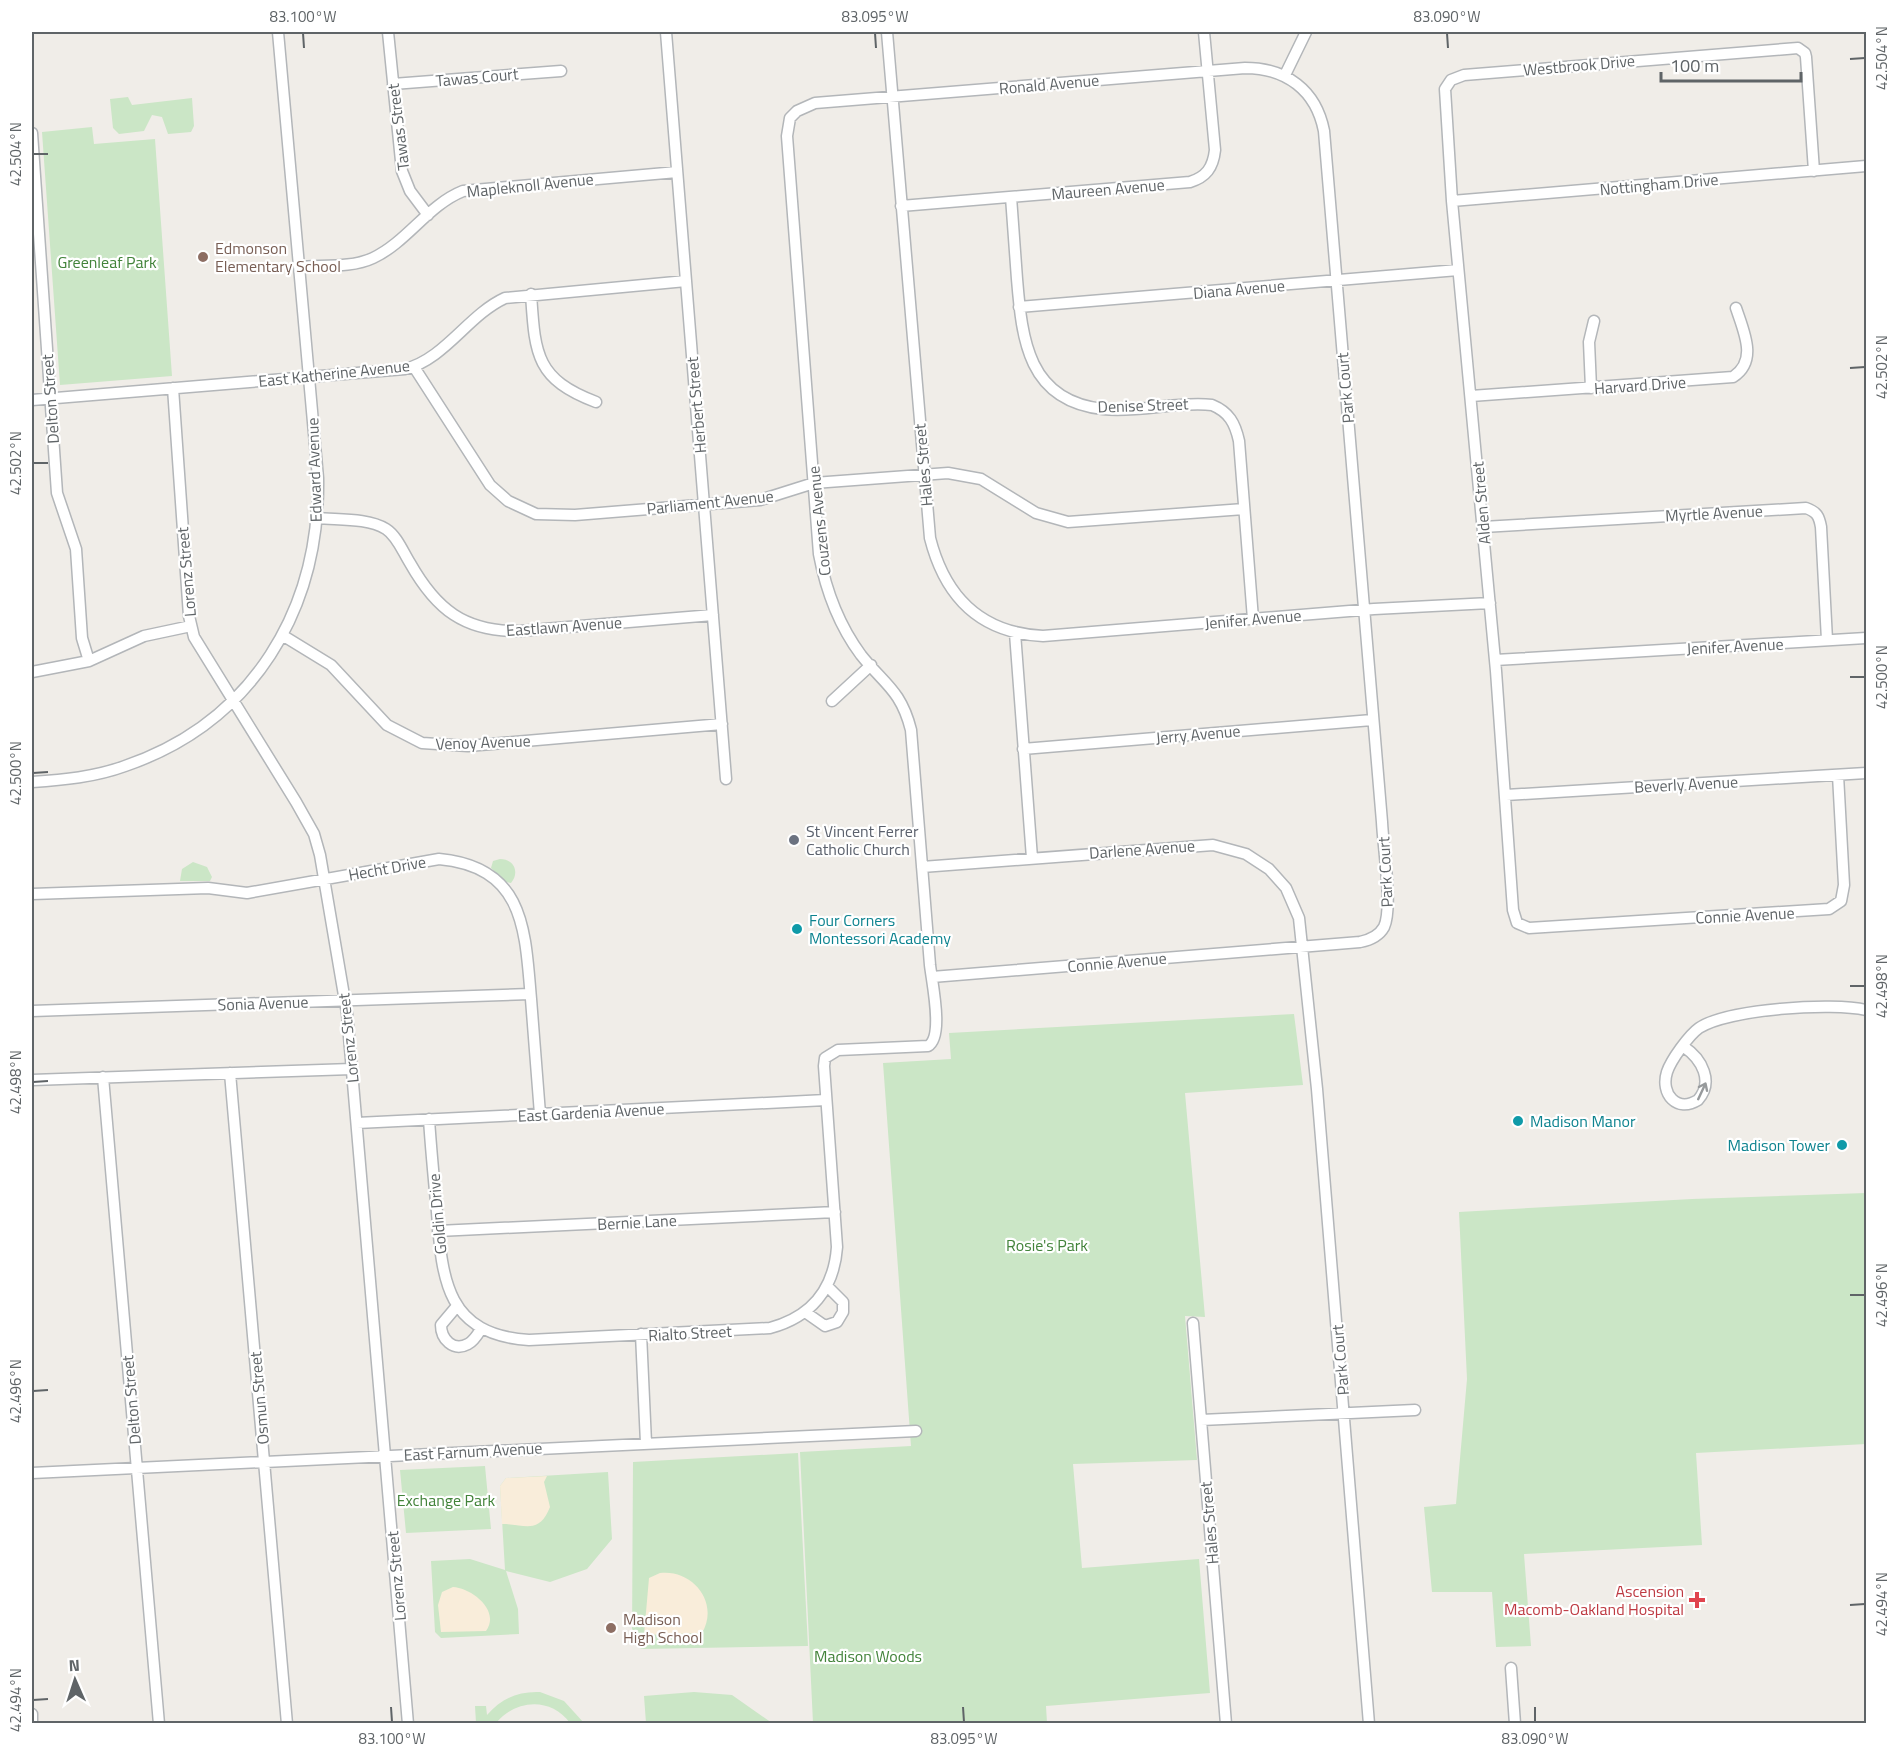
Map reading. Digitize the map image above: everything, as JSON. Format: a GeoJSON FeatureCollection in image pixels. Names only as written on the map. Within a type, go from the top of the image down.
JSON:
{"type":"FeatureCollection","features":[{"type":"Feature","properties":{"kind":"street","name":"Edward Avenue"},"geometry":{"type":"LineString","coordinates":[[32,782],[106,772],[150,757],[188,737],[233,701],[263,665],[282,635],[298,602],[313,556],[318,518],[318,478],[278,32]]}},
{"type":"Feature","properties":{"kind":"street","name":"Tawas Street"},"geometry":{"type":"LineString","coordinates":[[388,32],[402,171],[410,191],[428,215]]}},
{"type":"Feature","properties":{"kind":"street","name":"Herbert Street"},"geometry":{"type":"LineString","coordinates":[[666,32],[726,779]]}},
{"type":"Feature","properties":{"kind":"street","name":"Hales Street"},"geometry":{"type":"LineString","coordinates":[[887,32],[930,538],[945,581],[975,614],[1015,633]]}},
{"type":"Feature","properties":{"kind":"street"},"geometry":{"type":"LineString","coordinates":[[1203,32],[1207,70]]}},
{"type":"Feature","properties":{"kind":"street"},"geometry":{"type":"LineString","coordinates":[[1285,75],[1306,32]]}},
{"type":"Feature","properties":{"kind":"street","name":"Westbrook Drive"},"geometry":{"type":"LineString","coordinates":[[1451,80],[1464,75],[1798,48],[1805,53],[1806,57],[1814,171]]}},
{"type":"Feature","properties":{"kind":"street","name":"Park Court"},"geometry":{"type":"LineString","coordinates":[[1207,70],[1258,68],[1285,75],[1303,88],[1318,109],[1322,120],[1387,917],[1381,931],[1370,940],[1302,946],[1317,1089],[1369,1724]]}},
{"type":"Feature","properties":{"kind":"street","name":"Ronald Avenue"},"geometry":{"type":"LineString","coordinates":[[892,97],[1207,70]]}},
{"type":"Feature","properties":{"kind":"street","name":"Maureen Avenue"},"geometry":{"type":"LineString","coordinates":[[901,206],[1190,182],[1200,178],[1212,167],[1215,150],[1207,70]]}},
{"type":"Feature","properties":{"kind":"street","name":"Tawas Court"},"geometry":{"type":"LineString","coordinates":[[393,84],[561,71]]}},
{"type":"Feature","properties":{"kind":"street","name":"Alden Street"},"geometry":{"type":"LineString","coordinates":[[1451,80],[1447,84],[1445,95],[1452,201],[1495,660],[1513,910],[1520,926]]}},
{"type":"Feature","properties":{"kind":"street","name":"Couzens Avenue"},"geometry":{"type":"LineString","coordinates":[[829,1054],[838,1050],[921,1048],[935,1041],[937,1030],[908,715],[895,691],[871,665],[844,629],[828,593],[819,554],[788,128],[790,118],[805,106],[892,97]]}},
{"type":"Feature","properties":{"kind":"street","name":"Delton Street"},"geometry":{"type":"LineString","coordinates":[[32,133],[58,499],[76,549],[82,638],[89,662]]}},
{"type":"Feature","properties":{"kind":"street","name":"Nottingham Drive"},"geometry":{"type":"LineString","coordinates":[[1452,201],[1866,166]]}},
{"type":"Feature","properties":{"kind":"street","name":"Mapleknoll Avenue"},"geometry":{"type":"LineString","coordinates":[[299,267],[359,262],[375,258],[457,194],[472,189],[677,171]]}},
{"type":"Feature","properties":{"kind":"street","name":"Denise Street"},"geometry":{"type":"LineString","coordinates":[[1011,197],[1023,339],[1031,362],[1050,386],[1063,396],[1089,407],[1102,409],[1201,404],[1222,409],[1237,431],[1254,619]]}},
{"type":"Feature","properties":{"kind":"street","name":"Diana Avenue"},"geometry":{"type":"LineString","coordinates":[[1019,307],[1458,270]]}},
{"type":"Feature","properties":{"kind":"street","name":"East Katherine Avenue"},"geometry":{"type":"LineString","coordinates":[[32,400],[414,367],[423,363],[494,304],[513,296],[686,281]]}},
{"type":"Feature","properties":{"kind":"street"},"geometry":{"type":"LineString","coordinates":[[531,294],[536,348],[546,369],[568,391],[596,402]]}},
{"type":"Feature","properties":{"kind":"street","name":"Harvard Drive"},"geometry":{"type":"LineString","coordinates":[[1471,396],[1732,377],[1742,371],[1747,355],[1736,308]]}},
{"type":"Feature","properties":{"kind":"street"},"geometry":{"type":"LineString","coordinates":[[1591,388],[1589,342],[1594,321]]}},
{"type":"Feature","properties":{"kind":"street","name":"Parliament Avenue"},"geometry":{"type":"LineString","coordinates":[[414,367],[483,476],[499,494],[516,506],[536,514],[561,516],[767,498],[814,483],[948,473],[971,476],[991,484],[1036,513],[1068,522],[1244,509]]}},
{"type":"Feature","properties":{"kind":"street","name":"Lorenz Street"},"geometry":{"type":"LineString","coordinates":[[172,388],[191,626],[198,645],[314,834],[325,879],[345,1000],[352,1069],[408,1724]]}},
{"type":"Feature","properties":{"kind":"street","name":"Myrtle Avenue"},"geometry":{"type":"LineString","coordinates":[[1483,527],[1806,508],[1815,512],[1820,518],[1827,640]]}},
{"type":"Feature","properties":{"kind":"street","name":"Eastlawn Avenue"},"geometry":{"type":"LineString","coordinates":[[318,518],[363,522],[385,528],[396,541],[427,591],[439,604],[465,622],[488,629],[520,631],[713,615]]}},
{"type":"Feature","properties":{"kind":"street","name":"Jenifer Avenue"},"geometry":{"type":"LineString","coordinates":[[1015,633],[1061,635],[1363,610],[1490,603]]}},
{"type":"Feature","properties":{"kind":"street"},"geometry":{"type":"LineString","coordinates":[[32,672],[89,662],[144,636],[191,626]]}},
{"type":"Feature","properties":{"kind":"street"},"geometry":{"type":"LineString","coordinates":[[1015,633],[1032,858]]}},
{"type":"Feature","properties":{"kind":"street","name":"Venoy Avenue"},"geometry":{"type":"LineString","coordinates":[[282,635],[331,664],[387,725],[422,743],[468,746],[722,724]]}},
{"type":"Feature","properties":{"kind":"street","name":"Jenifer Avenue"},"geometry":{"type":"LineString","coordinates":[[1495,660],[1866,638]]}},
{"type":"Feature","properties":{"kind":"street"},"geometry":{"type":"LineString","coordinates":[[832,701],[871,665]]}},
{"type":"Feature","properties":{"kind":"street","name":"Jerry Avenue"},"geometry":{"type":"LineString","coordinates":[[1023,749],[1372,720]]}},
{"type":"Feature","properties":{"kind":"street","name":"Beverly Avenue"},"geometry":{"type":"LineString","coordinates":[[1506,795],[1866,773]]}},
{"type":"Feature","properties":{"kind":"street","name":"Connie Avenue"},"geometry":{"type":"LineString","coordinates":[[1520,926],[1529,928],[1829,909],[1841,901],[1844,885],[1838,775]]}},
{"type":"Feature","properties":{"kind":"street","name":"Darlene Avenue"},"geometry":{"type":"LineString","coordinates":[[922,867],[1198,844],[1236,850],[1258,861],[1286,888],[1299,918],[1302,946]]}},
{"type":"Feature","properties":{"kind":"street","name":"Hecht Drive"},"geometry":{"type":"LineString","coordinates":[[32,894],[208,888],[248,892],[439,859],[455,861],[481,870],[502,885],[520,914],[526,938],[540,1114]]}},
{"type":"Feature","properties":{"kind":"street","name":"Connie Avenue"},"geometry":{"type":"LineString","coordinates":[[932,977],[1302,946]]}},
{"type":"Feature","properties":{"kind":"street","name":"Sonia Avenue"},"geometry":{"type":"LineString","coordinates":[[32,1011],[530,994]]}},
{"type":"Feature","properties":{"kind":"street"},"geometry":{"type":"LineString","coordinates":[[1684,1047],[1705,1074],[1706,1083],[1698,1100],[1684,1105],[1671,1100],[1665,1081],[1670,1063],[1701,1027],[1734,1016],[1829,1005],[1866,1010]]}},
{"type":"Feature","properties":{"kind":"street","name":"Rialto Street"},"geometry":{"type":"LineString","coordinates":[[646,1443],[641,1334],[770,1328],[786,1324],[806,1312],[827,1286],[836,1257],[835,1212],[824,1066],[829,1054]]}},
{"type":"Feature","properties":{"kind":"street"},"geometry":{"type":"LineString","coordinates":[[32,1080],[352,1069]]}},
{"type":"Feature","properties":{"kind":"street","name":"Osmun Street"},"geometry":{"type":"LineString","coordinates":[[230,1073],[287,1724]]}},
{"type":"Feature","properties":{"kind":"street","name":"Delton Street"},"geometry":{"type":"LineString","coordinates":[[103,1077],[159,1724]]}},
{"type":"Feature","properties":{"kind":"street","name":"East Gardenia Avenue"},"geometry":{"type":"LineString","coordinates":[[357,1123],[826,1100]]}},
{"type":"Feature","properties":{"kind":"street","name":"Goldin Drive"},"geometry":{"type":"LineString","coordinates":[[429,1119],[438,1231],[445,1282],[457,1306],[481,1329],[500,1337],[529,1340],[641,1334]]}},
{"type":"Feature","properties":{"kind":"street","name":"Bernie Lane"},"geometry":{"type":"LineString","coordinates":[[438,1231],[835,1212]]}},
{"type":"Feature","properties":{"kind":"street"},"geometry":{"type":"LineString","coordinates":[[806,1312],[825,1326],[841,1318],[843,1302],[827,1286]]}},
{"type":"Feature","properties":{"kind":"street"},"geometry":{"type":"LineString","coordinates":[[457,1306],[441,1325],[442,1335],[448,1342],[459,1346],[469,1344],[481,1329]]}},
{"type":"Feature","properties":{"kind":"street","name":"Hales Street"},"geometry":{"type":"LineString","coordinates":[[1192,1323],[1226,1724]]}},
{"type":"Feature","properties":{"kind":"street"},"geometry":{"type":"LineString","coordinates":[[1201,1420],[1415,1410]]}},
{"type":"Feature","properties":{"kind":"street","name":"East Farnum Avenue"},"geometry":{"type":"LineString","coordinates":[[32,1473],[916,1431]]}},
{"type":"Feature","properties":{"kind":"street"},"geometry":{"type":"LineString","coordinates":[[1511,1668],[1515,1724]]}},
{"type":"Feature","properties":{"kind":"street"},"geometry":{"type":"LineString","coordinates":[[32,1714],[32,1724]]}},
{"type":"Feature","properties":{"kind":"green space"},"geometry":{"type":"Polygon","coordinates":[[[128,97],[132,105],[192,98],[194,126],[191,132],[168,134],[162,117],[152,115],[144,131],[119,134],[113,128],[110,99],[128,97]]]}},
{"type":"Feature","properties":{"kind":"green space","name":"Greenleaf Park"},"geometry":{"type":"Polygon","coordinates":[[[92,127],[94,144],[155,139],[172,376],[60,385],[42,132],[92,127]]]}},
{"type":"Feature","properties":{"kind":"green space"},"geometry":{"type":"Polygon","coordinates":[[[500,859],[509,861],[514,867],[515,875],[511,883],[506,882],[491,868],[493,861],[500,859]]]}},
{"type":"Feature","properties":{"kind":"green space"},"geometry":{"type":"Polygon","coordinates":[[[193,862],[207,867],[212,877],[210,881],[180,881],[182,869],[193,862]]]}},
{"type":"Feature","properties":{"kind":"green space","name":"Rosie's Park"},"geometry":{"type":"Polygon","coordinates":[[[1294,1014],[1303,1085],[1185,1093],[1205,1317],[1185,1316],[1197,1460],[1073,1464],[1082,1568],[1199,1559],[1210,1693],[1046,1706],[1047,1723],[813,1723],[800,1452],[911,1446],[883,1063],[951,1059],[949,1033],[1294,1014]]]}},
{"type":"Feature","properties":{"kind":"green space"},"geometry":{"type":"Polygon","coordinates":[[[1866,1193],[1866,1444],[1696,1453],[1702,1545],[1524,1554],[1531,1646],[1496,1647],[1492,1592],[1432,1592],[1424,1507],[1456,1504],[1467,1379],[1459,1212],[1692,1199],[1866,1193]]]}},
{"type":"Feature","properties":{"kind":"green space"},"geometry":{"type":"Polygon","coordinates":[[[798,1453],[808,1646],[641,1649],[632,1639],[633,1462],[798,1453]]]}},
{"type":"Feature","properties":{"kind":"green space","name":"Exchange Park"},"geometry":{"type":"Polygon","coordinates":[[[485,1466],[491,1529],[406,1533],[400,1470],[485,1466]]]}},
{"type":"Feature","properties":{"kind":"green space"},"geometry":{"type":"Polygon","coordinates":[[[608,1472],[612,1539],[587,1569],[550,1582],[506,1571],[518,1609],[519,1634],[441,1638],[435,1632],[431,1561],[470,1559],[505,1570],[500,1486],[506,1478],[608,1472]]]}},
{"type":"Feature","properties":{"kind":"green space"},"geometry":{"type":"Polygon","coordinates":[[[540,1692],[564,1701],[584,1723],[570,1723],[553,1709],[533,1704],[513,1709],[496,1723],[476,1723],[475,1706],[486,1706],[487,1715],[511,1697],[540,1692]]]}},
{"type":"Feature","properties":{"kind":"green space"},"geometry":{"type":"Polygon","coordinates":[[[694,1692],[732,1695],[772,1723],[646,1723],[644,1696],[694,1692]]]}},
{"type":"Feature","properties":{"kind":"sand"},"geometry":{"type":"Polygon","coordinates":[[[547,1476],[544,1482],[550,1507],[546,1516],[536,1525],[502,1524],[500,1486],[506,1478],[547,1476]]]}},
{"type":"Feature","properties":{"kind":"sand"},"geometry":{"type":"Polygon","coordinates":[[[660,1573],[683,1576],[700,1590],[708,1610],[707,1621],[702,1633],[644,1635],[649,1578],[660,1573]]]}},
{"type":"Feature","properties":{"kind":"sand"},"geometry":{"type":"Polygon","coordinates":[[[453,1587],[468,1591],[487,1608],[490,1623],[486,1631],[441,1632],[438,1605],[442,1592],[453,1587]]]}},
{"type":"Feature","properties":{"kind":"place","name":"Edmonson Elementary School"},"geometry":{"type":"Point","coordinates":[203,257]}},
{"type":"Feature","properties":{"kind":"place","name":"St Vincent Ferrer Catholic Church"},"geometry":{"type":"Point","coordinates":[794,840]}},
{"type":"Feature","properties":{"kind":"place","name":"Four Corners Montessori Academy"},"geometry":{"type":"Point","coordinates":[797,929]}},
{"type":"Feature","properties":{"kind":"place","name":"Madison Manor"},"geometry":{"type":"Point","coordinates":[1518,1121]}},
{"type":"Feature","properties":{"kind":"place","name":"Madison Tower"},"geometry":{"type":"Point","coordinates":[1842,1145]}},
{"type":"Feature","properties":{"kind":"place","name":"Ascension Macomb-Oakland Hospital"},"geometry":{"type":"Point","coordinates":[1697,1600]}},
{"type":"Feature","properties":{"kind":"place","name":"Madison High School"},"geometry":{"type":"Point","coordinates":[611,1628]}},
{"type":"Feature","properties":{"kind":"park label","name":"Madison Woods"},"geometry":{"type":"Point","coordinates":[868,1656]}}]}
